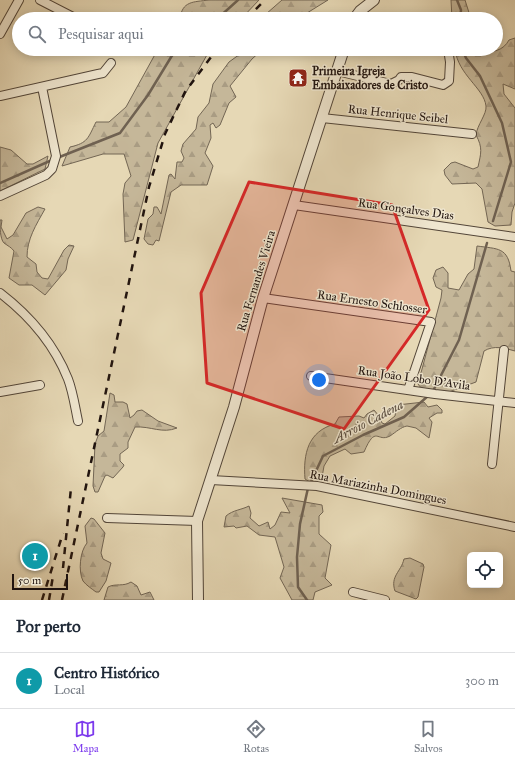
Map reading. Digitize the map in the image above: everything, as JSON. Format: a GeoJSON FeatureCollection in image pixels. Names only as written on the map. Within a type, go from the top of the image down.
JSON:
{"type":"FeatureCollection","features":[{"type":"Feature","properties":{"kind":"street"},"geometry":{"type":"LineString","coordinates":[[12,12],[19,0]]}},
{"type":"Feature","properties":{"kind":"street"},"geometry":{"type":"LineString","coordinates":[[40,0],[63,12]]}},
{"type":"Feature","properties":{"kind":"street"},"geometry":{"type":"LineString","coordinates":[[359,12],[374,0]]}},
{"type":"Feature","properties":{"kind":"street"},"geometry":{"type":"LineString","coordinates":[[0,34],[12,13]]}},
{"type":"Feature","properties":{"kind":"street","name":"Rua Fernandes Vieira"},"geometry":{"type":"LineString","coordinates":[[196,521],[211,480],[234,407],[263,298],[342,56]]}},
{"type":"Feature","properties":{"kind":"street"},"geometry":{"type":"LineString","coordinates":[[337,71],[390,84],[400,80],[401,77],[412,77],[442,85],[449,81],[449,56]]}},
{"type":"Feature","properties":{"kind":"street"},"geometry":{"type":"LineString","coordinates":[[0,96],[103,72],[111,63]]}},
{"type":"Feature","properties":{"kind":"street"},"geometry":{"type":"LineString","coordinates":[[0,196],[46,175],[52,169],[56,158],[42,87]]}},
{"type":"Feature","properties":{"kind":"street","name":"Rua Henrique Seibel"},"geometry":{"type":"LineString","coordinates":[[322,118],[472,134]]}},
{"type":"Feature","properties":{"kind":"street","name":"Rua Gonçalves Dias"},"geometry":{"type":"LineString","coordinates":[[294,205],[515,237]]}},
{"type":"Feature","properties":{"kind":"street"},"geometry":{"type":"LineString","coordinates":[[0,293],[31,321],[53,348],[69,380],[78,421]]}},
{"type":"Feature","properties":{"kind":"street","name":"Rua Ernesto Schlosser"},"geometry":{"type":"LineString","coordinates":[[263,298],[431,322],[408,390]]}},
{"type":"Feature","properties":{"kind":"street"},"geometry":{"type":"LineString","coordinates":[[492,464],[504,350]]}},
{"type":"Feature","properties":{"kind":"street","name":"Rua João Lobo D'Avila"},"geometry":{"type":"LineString","coordinates":[[311,376],[435,394],[515,403]]}},
{"type":"Feature","properties":{"kind":"street"},"geometry":{"type":"LineString","coordinates":[[0,392],[40,385]]}},
{"type":"Feature","properties":{"kind":"street","name":"Rua Mariazinha Domingues"},"geometry":{"type":"LineString","coordinates":[[211,480],[317,486],[515,527]]}},
{"type":"Feature","properties":{"kind":"street"},"geometry":{"type":"LineString","coordinates":[[107,518],[196,521],[198,600]]}},
{"type":"Feature","properties":{"kind":"street"},"geometry":{"type":"LineString","coordinates":[[353,592],[385,600]]}},
{"type":"Feature","properties":{"kind":"highlighted area"},"geometry":{"type":"Polygon","coordinates":[[[249,182],[392,205],[429,310],[344,429],[207,383],[201,293],[249,182]]]}},
{"type":"Feature","properties":{"kind":"green space"},"geometry":{"type":"Polygon","coordinates":[[[209,0],[259,0],[248,12],[182,12],[186,6],[193,2],[209,0]]]}},
{"type":"Feature","properties":{"kind":"green space"},"geometry":{"type":"Polygon","coordinates":[[[282,0],[328,0],[309,12],[268,12],[282,0]]]}},
{"type":"Feature","properties":{"kind":"green space"},"geometry":{"type":"Polygon","coordinates":[[[451,0],[465,0],[469,12],[452,12],[451,0]]]}},
{"type":"Feature","properties":{"kind":"green space"},"geometry":{"type":"Polygon","coordinates":[[[515,38],[515,89],[503,84],[504,94],[515,108],[515,203],[512,212],[511,225],[495,226],[488,222],[482,189],[476,183],[452,184],[445,175],[444,170],[451,163],[455,162],[473,169],[478,167],[481,151],[476,135],[486,109],[481,93],[466,74],[457,56],[503,56],[503,48],[509,40],[515,38]]]}},
{"type":"Feature","properties":{"kind":"green space"},"geometry":{"type":"Polygon","coordinates":[[[154,56],[206,56],[158,143],[133,240],[125,242],[123,194],[125,183],[131,176],[124,154],[103,154],[62,166],[70,147],[84,142],[96,122],[109,122],[126,107],[154,56]]]}},
{"type":"Feature","properties":{"kind":"green space"},"geometry":{"type":"Polygon","coordinates":[[[237,56],[255,56],[230,86],[236,97],[229,103],[220,125],[216,128],[213,123],[210,125],[211,138],[205,153],[213,166],[207,185],[181,185],[171,192],[159,241],[156,240],[153,245],[148,244],[144,239],[148,219],[153,214],[154,207],[157,207],[161,214],[169,175],[171,174],[175,179],[177,162],[182,162],[184,158],[181,151],[183,144],[196,129],[198,117],[209,103],[213,84],[229,62],[237,56]]]}},
{"type":"Feature","properties":{"kind":"green space"},"geometry":{"type":"Polygon","coordinates":[[[0,147],[11,150],[27,164],[33,164],[48,156],[45,169],[0,191],[0,147]]]}},
{"type":"Feature","properties":{"kind":"green space"},"geometry":{"type":"Polygon","coordinates":[[[38,207],[45,209],[30,238],[27,257],[36,264],[37,272],[42,278],[48,279],[64,250],[69,245],[74,246],[68,259],[66,270],[45,295],[32,285],[19,285],[9,278],[14,251],[4,243],[0,229],[0,220],[2,220],[1,227],[7,239],[13,235],[26,213],[38,207]]]}},
{"type":"Feature","properties":{"kind":"green space"},"geometry":{"type":"Polygon","coordinates":[[[477,246],[496,249],[504,253],[510,263],[511,271],[515,272],[515,351],[503,348],[492,348],[484,351],[476,382],[446,393],[421,388],[418,384],[441,298],[442,290],[436,287],[433,278],[436,270],[443,267],[448,273],[448,288],[459,290],[468,274],[474,269],[477,246]]]}},
{"type":"Feature","properties":{"kind":"green space"},"geometry":{"type":"Polygon","coordinates":[[[110,393],[114,395],[115,402],[123,402],[127,404],[130,418],[137,411],[142,410],[158,421],[177,428],[172,430],[161,430],[135,427],[128,442],[128,448],[120,454],[120,461],[124,465],[123,467],[113,478],[107,475],[105,476],[98,492],[95,492],[93,486],[95,444],[98,436],[104,431],[110,393]]]}},
{"type":"Feature","properties":{"kind":"green space"},"geometry":{"type":"Polygon","coordinates":[[[424,402],[428,407],[437,405],[442,410],[442,413],[437,413],[429,418],[432,422],[429,438],[416,428],[407,426],[386,438],[374,436],[364,452],[351,454],[345,449],[330,456],[324,466],[321,483],[313,484],[305,479],[306,452],[309,445],[319,432],[326,427],[335,424],[339,417],[359,416],[364,418],[367,414],[374,410],[382,423],[385,424],[395,416],[397,405],[424,402]]]}},
{"type":"Feature","properties":{"kind":"green space"},"geometry":{"type":"Polygon","coordinates":[[[282,498],[322,505],[323,512],[319,516],[319,534],[331,545],[325,578],[332,585],[315,592],[313,600],[292,600],[280,578],[284,567],[275,537],[259,535],[247,526],[236,528],[234,526],[224,527],[226,516],[231,512],[249,506],[251,513],[250,518],[259,526],[268,522],[270,529],[275,525],[281,512],[290,513],[282,498]]]}},
{"type":"Feature","properties":{"kind":"green space"},"geometry":{"type":"Polygon","coordinates":[[[91,518],[94,519],[105,533],[101,553],[103,559],[111,563],[106,581],[99,592],[96,592],[89,587],[81,577],[81,556],[87,543],[85,526],[91,518]]]}},
{"type":"Feature","properties":{"kind":"green space"},"geometry":{"type":"Polygon","coordinates":[[[410,558],[423,564],[424,567],[418,597],[416,599],[395,591],[394,586],[395,578],[404,559],[410,558]]]}},
{"type":"Feature","properties":{"kind":"green space"},"geometry":{"type":"Polygon","coordinates":[[[131,582],[137,586],[141,595],[150,592],[154,600],[104,600],[108,587],[131,582]]]}},
{"type":"Feature","properties":{"kind":"waterway"},"geometry":{"type":"LineString","coordinates":[[225,12],[238,0]]}},
{"type":"Feature","properties":{"kind":"waterway","name":"Arroio Cadena"},"geometry":{"type":"LineString","coordinates":[[457,0],[461,12]]}},
{"type":"Feature","properties":{"kind":"waterway"},"geometry":{"type":"LineString","coordinates":[[57,158],[120,133],[148,95],[172,56]]}},
{"type":"Feature","properties":{"kind":"waterway","name":"Arroio Cadena"},"geometry":{"type":"LineString","coordinates":[[465,56],[480,76],[502,123],[511,162],[493,221]]}},
{"type":"Feature","properties":{"kind":"waterway"},"geometry":{"type":"LineString","coordinates":[[0,183],[52,160]]}},
{"type":"Feature","properties":{"kind":"waterway","name":"Arroio Cadena"},"geometry":{"type":"LineString","coordinates":[[433,391],[459,340],[487,243]]}},
{"type":"Feature","properties":{"kind":"waterway","name":"Arroio Cadena"},"geometry":{"type":"LineString","coordinates":[[307,600],[298,587],[297,557],[300,524],[308,488],[323,456],[363,435],[404,417],[428,396]]}},
{"type":"Feature","properties":{"kind":"railway"},"geometry":{"type":"LineString","coordinates":[[253,12],[265,0]]}},
{"type":"Feature","properties":{"kind":"railway"},"geometry":{"type":"LineString","coordinates":[[62,600],[149,187],[165,134],[185,92],[212,56]]}},
{"type":"Feature","properties":{"kind":"railway"},"geometry":{"type":"LineString","coordinates":[[63,568],[71,488]]}},
{"type":"Feature","properties":{"kind":"railway"},"geometry":{"type":"LineString","coordinates":[[42,600],[63,533]]}},
{"type":"Feature","properties":{"kind":"railway"},"geometry":{"type":"LineString","coordinates":[[49,600],[53,576]]}},
{"type":"Feature","properties":{"kind":"place","name":"Primeira Igreja Embaixadores de Cristo"},"geometry":{"type":"Point","coordinates":[298,78]}},
{"type":"Feature","properties":{"kind":"place","name":"Centro Histórico"},"geometry":{"type":"Point","coordinates":[35,556]}}]}
